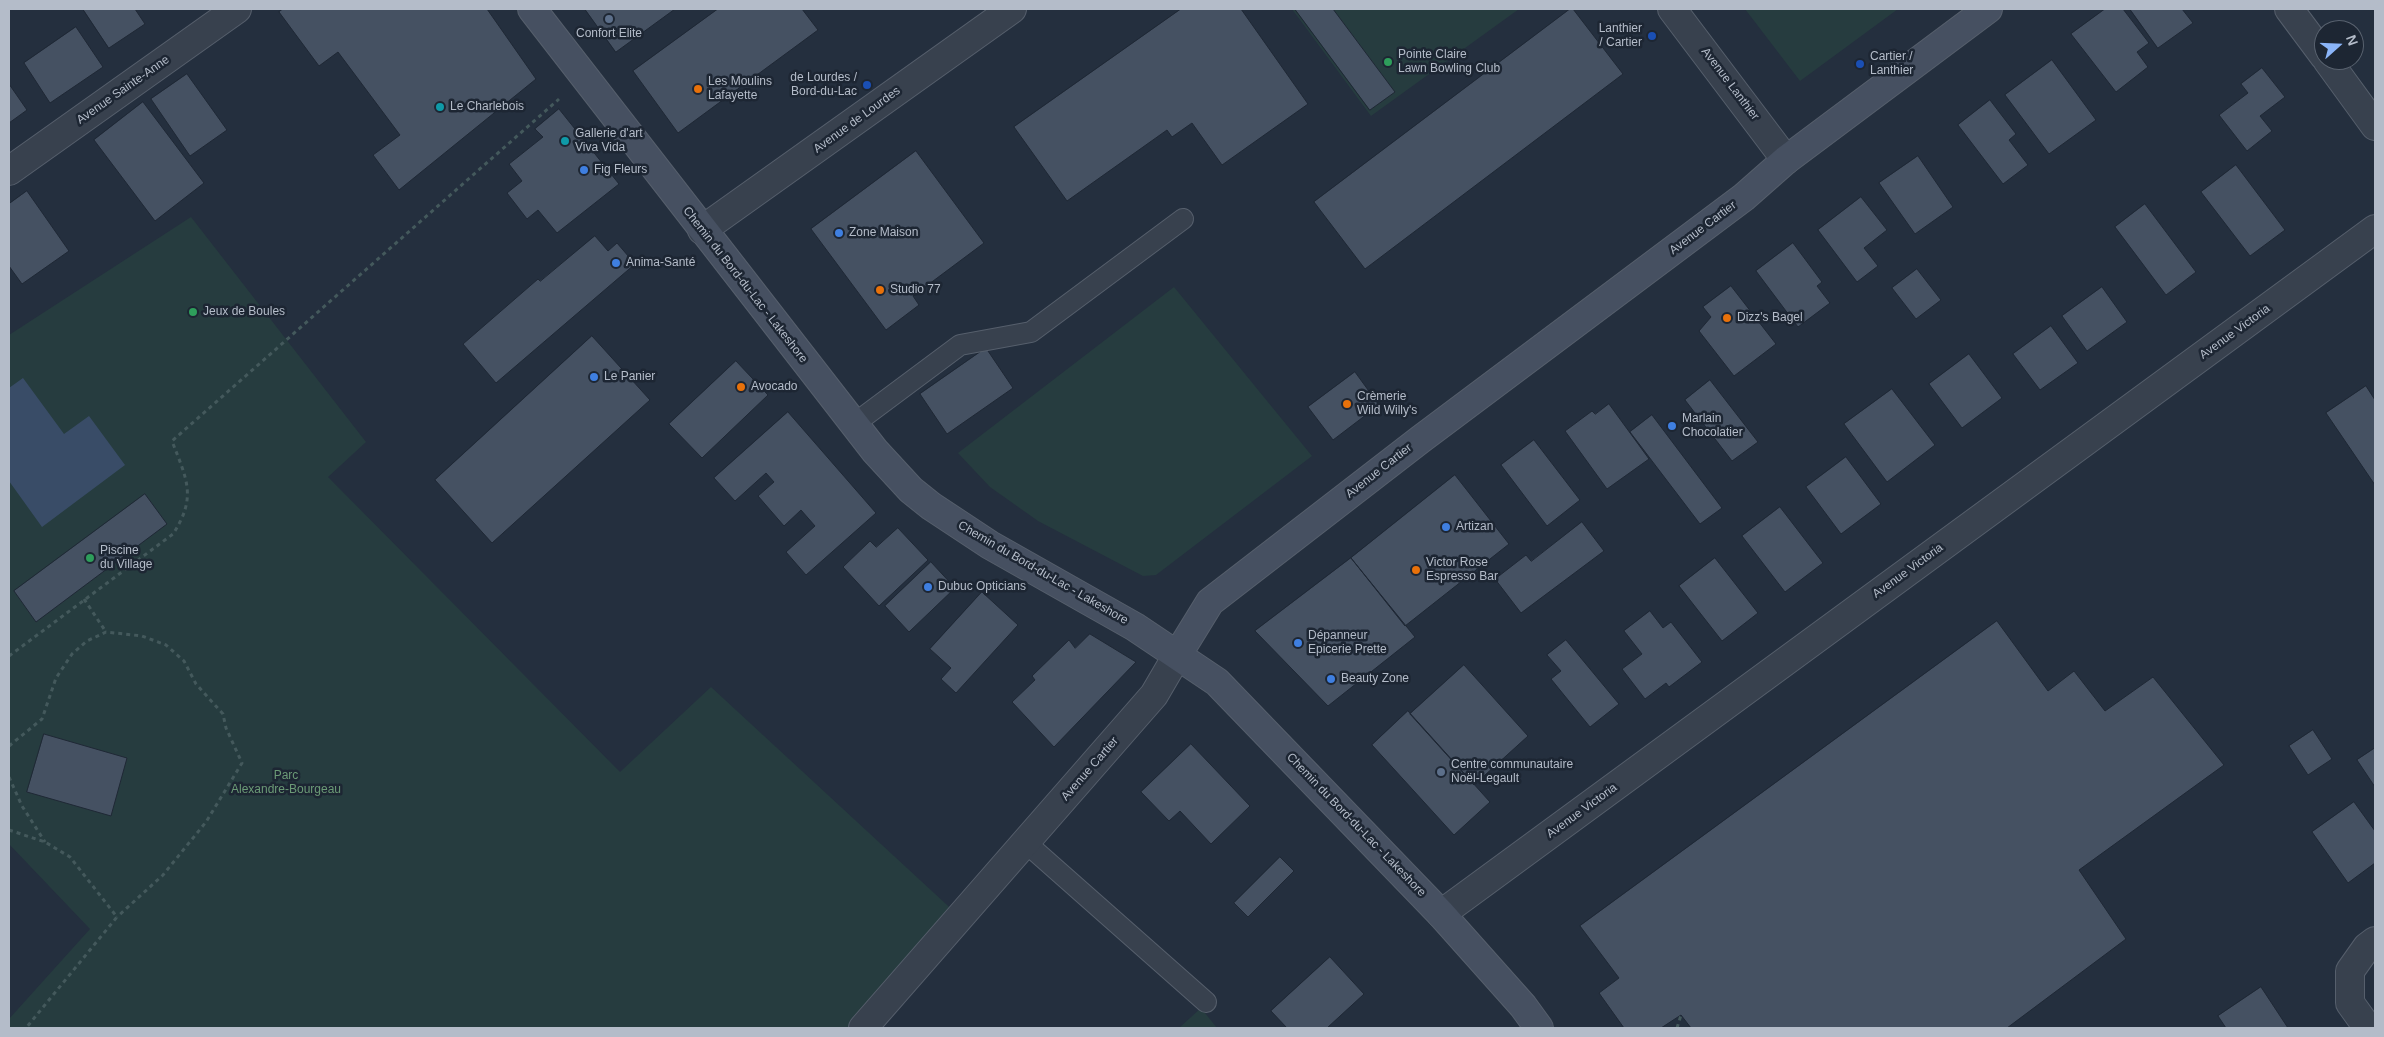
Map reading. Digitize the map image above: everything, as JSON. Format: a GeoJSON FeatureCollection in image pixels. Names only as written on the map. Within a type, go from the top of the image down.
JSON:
{"type":"FeatureCollection","features":[{"type":"Feature","properties":{"kind":"street","name":"Avenue Sainte-Anne"},"geometry":{"type":"LineString","coordinates":[[9,171],[237,9]]}},
{"type":"Feature","properties":{"kind":"street","name":"Chemin du Bord-du-Lac - Lakeshore"},"geometry":{"type":"LineString","coordinates":[[532,9],[875,451],[911,490],[931,506],[990,545],[1178,654],[1217,682],[1441,914],[1523,1006],[1539,1028]]}},
{"type":"Feature","properties":{"kind":"street","name":"Avenue de Lourdes"},"geometry":{"type":"LineString","coordinates":[[702,230],[1012,9]]}},
{"type":"Feature","properties":{"kind":"street","name":"Avenue Lanthier"},"geometry":{"type":"LineString","coordinates":[[1672,9],[1786,160]]}},
{"type":"Feature","properties":{"kind":"street","name":"Avenue Cartier"},"geometry":{"type":"LineString","coordinates":[[863,1028],[1154,695],[1210,602],[1421,439],[1754,189],[1786,160],[1988,9]]}},
{"type":"Feature","properties":{"kind":"street"},"geometry":{"type":"LineString","coordinates":[[2289,9],[2314,43]]}},
{"type":"Feature","properties":{"kind":"street"},"geometry":{"type":"LineString","coordinates":[[2334,70],[2375,126]]}},
{"type":"Feature","properties":{"kind":"street","name":"Avenue Victoria"},"geometry":{"type":"LineString","coordinates":[[1441,914],[2375,229]]}},
{"type":"Feature","properties":{"kind":"street"},"geometry":{"type":"LineString","coordinates":[[2368,1028],[2350,1004],[2350,971],[2367,948],[2375,941]]}},
{"type":"Feature","properties":{"kind":"lane"},"geometry":{"type":"LineString","coordinates":[[854,424],[960,345],[1031,332],[1183,219]]}},
{"type":"Feature","properties":{"kind":"lane"},"geometry":{"type":"LineString","coordinates":[[1026,842],[1206,1002]]}},
{"type":"Feature","properties":{"kind":"path"},"geometry":{"type":"LineString","coordinates":[[9,656],[173,534],[184,517],[189,497],[172,441],[560,99]]}},
{"type":"Feature","properties":{"kind":"path"},"geometry":{"type":"LineString","coordinates":[[84,599],[106,632]]}},
{"type":"Feature","properties":{"kind":"path"},"geometry":{"type":"LineString","coordinates":[[9,746],[42,719],[56,678],[72,654],[86,641],[106,632],[142,636],[166,645],[184,661],[196,684],[223,714],[226,728],[242,763],[206,822],[163,875],[117,917],[26,1028]]}},
{"type":"Feature","properties":{"kind":"path"},"geometry":{"type":"LineString","coordinates":[[9,777],[22,806],[45,842]]}},
{"type":"Feature","properties":{"kind":"path"},"geometry":{"type":"LineString","coordinates":[[9,830],[45,842],[70,857],[117,917]]}},
{"type":"Feature","properties":{"kind":"path"},"geometry":{"type":"LineString","coordinates":[[1677,1028],[1682,1015]]}},
{"type":"Feature","properties":{"kind":"green space","name":"Pointe Claire Lawn Bowling Club"},"geometry":{"type":"Polygon","coordinates":[[[1292,9],[1519,9],[1371,116],[1292,9]]]}},
{"type":"Feature","properties":{"kind":"green space"},"geometry":{"type":"Polygon","coordinates":[[[1745,9],[1898,9],[1800,81],[1745,9]]]}},
{"type":"Feature","properties":{"kind":"green space","name":"Parc Alexandre-Bourgeau"},"geometry":{"type":"Polygon","coordinates":[[[191,217],[366,442],[328,477],[620,772],[711,687],[960,917],[863,1028],[9,1028],[9,1019],[90,929],[9,844],[9,335],[191,217]]]}},
{"type":"Feature","properties":{"kind":"green space"},"geometry":{"type":"Polygon","coordinates":[[[1174,287],[1312,456],[1156,575],[1143,576],[1038,521],[990,487],[958,453],[1174,287]]]}},
{"type":"Feature","properties":{"kind":"green space"},"geometry":{"type":"Polygon","coordinates":[[[1201,1008],[1217,1028],[1179,1028],[1201,1008]]]}},
{"type":"Feature","properties":{"kind":"water"},"geometry":{"type":"Polygon","coordinates":[[[23,378],[64,434],[89,416],[125,465],[42,527],[9,481],[9,388],[23,378]]]}},
{"type":"Feature","properties":{"kind":"building"},"geometry":{"type":"Polygon","coordinates":[[[83,9],[135,9],[145,24],[109,48],[83,9]]]}},
{"type":"Feature","properties":{"kind":"building","name":"Le Charlebois"},"geometry":{"type":"Polygon","coordinates":[[[283,9],[487,9],[536,79],[399,190],[373,155],[400,135],[338,52],[319,66],[279,12],[283,9]]]}},
{"type":"Feature","properties":{"kind":"building"},"geometry":{"type":"Polygon","coordinates":[[[585,9],[675,9],[616,52],[585,9]]]}},
{"type":"Feature","properties":{"kind":"building"},"geometry":{"type":"Polygon","coordinates":[[[718,9],[802,9],[818,30],[678,133],[633,71],[718,9]]]}},
{"type":"Feature","properties":{"kind":"building"},"geometry":{"type":"Polygon","coordinates":[[[1181,9],[1241,9],[1308,104],[1222,165],[1192,123],[1172,137],[1167,130],[1067,201],[1014,127],[1181,9]]]}},
{"type":"Feature","properties":{"kind":"building"},"geometry":{"type":"Polygon","coordinates":[[[1295,9],[1333,9],[1395,92],[1370,110],[1295,9]]]}},
{"type":"Feature","properties":{"kind":"building"},"geometry":{"type":"Polygon","coordinates":[[[1570,9],[1573,9],[1623,74],[1365,269],[1314,202],[1570,9]]]}},
{"type":"Feature","properties":{"kind":"building"},"geometry":{"type":"Polygon","coordinates":[[[2105,9],[2123,9],[2149,43],[2137,52],[2148,67],[2116,92],[2071,34],[2105,9]]]}},
{"type":"Feature","properties":{"kind":"building"},"geometry":{"type":"Polygon","coordinates":[[[2130,9],[2182,9],[2193,23],[2158,48],[2130,9]]]}},
{"type":"Feature","properties":{"kind":"building"},"geometry":{"type":"Polygon","coordinates":[[[76,27],[103,67],[50,103],[24,63],[76,27]]]}},
{"type":"Feature","properties":{"kind":"building"},"geometry":{"type":"Polygon","coordinates":[[[2052,60],[2096,120],[2049,154],[2005,95],[2052,60]]]}},
{"type":"Feature","properties":{"kind":"building"},"geometry":{"type":"Polygon","coordinates":[[[2262,68],[2285,97],[2260,116],[2272,131],[2247,151],[2219,115],[2248,93],[2241,84],[2262,68]]]}},
{"type":"Feature","properties":{"kind":"building"},"geometry":{"type":"Polygon","coordinates":[[[187,74],[227,130],[190,156],[151,99],[187,74]]]}},
{"type":"Feature","properties":{"kind":"building"},"geometry":{"type":"Polygon","coordinates":[[[9,84],[27,110],[9,123],[9,84]]]}},
{"type":"Feature","properties":{"kind":"building"},"geometry":{"type":"Polygon","coordinates":[[[1990,100],[2016,134],[2009,140],[2028,165],[2003,184],[1958,125],[1990,100]]]}},
{"type":"Feature","properties":{"kind":"building"},"geometry":{"type":"Polygon","coordinates":[[[143,102],[204,183],[155,221],[94,140],[143,102]]]}},
{"type":"Feature","properties":{"kind":"building"},"geometry":{"type":"Polygon","coordinates":[[[559,109],[619,184],[557,233],[538,210],[527,219],[507,193],[522,181],[509,164],[543,137],[535,129],[559,109]]]}},
{"type":"Feature","properties":{"kind":"building"},"geometry":{"type":"Polygon","coordinates":[[[916,151],[984,243],[913,296],[919,305],[886,330],[811,229],[916,151]]]}},
{"type":"Feature","properties":{"kind":"building"},"geometry":{"type":"Polygon","coordinates":[[[1918,156],[1953,207],[1915,234],[1879,183],[1918,156]]]}},
{"type":"Feature","properties":{"kind":"building"},"geometry":{"type":"Polygon","coordinates":[[[2236,165],[2285,230],[2250,256],[2201,192],[2236,165]]]}},
{"type":"Feature","properties":{"kind":"building"},"geometry":{"type":"Polygon","coordinates":[[[27,191],[69,251],[22,284],[9,266],[9,204],[27,191]]]}},
{"type":"Feature","properties":{"kind":"building"},"geometry":{"type":"Polygon","coordinates":[[[1861,197],[1887,230],[1864,248],[1878,266],[1857,282],[1818,230],[1861,197]]]}},
{"type":"Feature","properties":{"kind":"building"},"geometry":{"type":"Polygon","coordinates":[[[2145,204],[2196,272],[2166,295],[2115,227],[2145,204]]]}},
{"type":"Feature","properties":{"kind":"building"},"geometry":{"type":"Polygon","coordinates":[[[595,236],[608,251],[617,243],[635,264],[496,383],[463,344],[538,279],[540,281],[595,236]]]}},
{"type":"Feature","properties":{"kind":"building"},"geometry":{"type":"Polygon","coordinates":[[[1793,243],[1822,282],[1817,286],[1830,303],[1798,327],[1756,271],[1793,243]]]}},
{"type":"Feature","properties":{"kind":"building"},"geometry":{"type":"Polygon","coordinates":[[[1917,269],[1941,300],[1916,319],[1892,288],[1917,269]]]}},
{"type":"Feature","properties":{"kind":"building"},"geometry":{"type":"Polygon","coordinates":[[[1731,286],[1776,344],[1734,376],[1699,331],[1711,317],[1703,307],[1731,286]]]}},
{"type":"Feature","properties":{"kind":"building"},"geometry":{"type":"Polygon","coordinates":[[[2102,287],[2127,322],[2087,351],[2062,316],[2102,287]]]}},
{"type":"Feature","properties":{"kind":"building"},"geometry":{"type":"Polygon","coordinates":[[[2051,326],[2078,363],[2040,390],[2013,354],[2051,326]]]}},
{"type":"Feature","properties":{"kind":"building"},"geometry":{"type":"Polygon","coordinates":[[[592,336],[650,400],[492,543],[435,480],[592,336]]]}},
{"type":"Feature","properties":{"kind":"building"},"geometry":{"type":"Polygon","coordinates":[[[986,348],[1013,388],[947,434],[920,394],[986,348]]]}},
{"type":"Feature","properties":{"kind":"building"},"geometry":{"type":"Polygon","coordinates":[[[1969,354],[2002,398],[1962,428],[1929,384],[1969,354]]]}},
{"type":"Feature","properties":{"kind":"building"},"geometry":{"type":"Polygon","coordinates":[[[736,361],[768,395],[702,458],[669,424],[736,361]]]}},
{"type":"Feature","properties":{"kind":"building"},"geometry":{"type":"Polygon","coordinates":[[[1355,372],[1379,405],[1333,440],[1308,407],[1355,372]]]}},
{"type":"Feature","properties":{"kind":"building"},"geometry":{"type":"Polygon","coordinates":[[[1710,380],[1758,442],[1732,461],[1685,400],[1710,380]]]}},
{"type":"Feature","properties":{"kind":"building"},"geometry":{"type":"Polygon","coordinates":[[[2366,386],[2375,400],[2375,485],[2326,413],[2366,386]]]}},
{"type":"Feature","properties":{"kind":"building"},"geometry":{"type":"Polygon","coordinates":[[[1892,389],[1935,445],[1887,482],[1844,424],[1892,389]]]}},
{"type":"Feature","properties":{"kind":"building"},"geometry":{"type":"Polygon","coordinates":[[[1609,404],[1649,459],[1607,489],[1565,431],[1592,411],[1595,414],[1609,404]]]}},
{"type":"Feature","properties":{"kind":"building"},"geometry":{"type":"Polygon","coordinates":[[[788,412],[876,513],[806,575],[786,552],[815,526],[801,510],[784,526],[758,496],[774,482],[766,473],[735,501],[714,478],[788,412]]]}},
{"type":"Feature","properties":{"kind":"building"},"geometry":{"type":"Polygon","coordinates":[[[1652,415],[1722,508],[1700,524],[1630,432],[1652,415]]]}},
{"type":"Feature","properties":{"kind":"building"},"geometry":{"type":"Polygon","coordinates":[[[1534,440],[1580,500],[1547,526],[1501,465],[1534,440]]]}},
{"type":"Feature","properties":{"kind":"building"},"geometry":{"type":"Polygon","coordinates":[[[1846,457],[1881,504],[1841,534],[1806,487],[1846,457]]]}},
{"type":"Feature","properties":{"kind":"building"},"geometry":{"type":"Polygon","coordinates":[[[1455,475],[1509,544],[1405,626],[1351,558],[1455,475]]]}},
{"type":"Feature","properties":{"kind":"building","name":"Piscine du Village"},"geometry":{"type":"Polygon","coordinates":[[[145,494],[167,524],[36,622],[14,591],[145,494]]]}},
{"type":"Feature","properties":{"kind":"building"},"geometry":{"type":"Polygon","coordinates":[[[1780,507],[1823,563],[1785,592],[1742,536],[1780,507]]]}},
{"type":"Feature","properties":{"kind":"building"},"geometry":{"type":"Polygon","coordinates":[[[1582,522],[1604,551],[1521,613],[1495,579],[1526,555],[1531,561],[1582,522]]]}},
{"type":"Feature","properties":{"kind":"building"},"geometry":{"type":"Polygon","coordinates":[[[898,528],[928,560],[879,606],[843,567],[870,541],[876,547],[898,528]]]}},
{"type":"Feature","properties":{"kind":"building"},"geometry":{"type":"Polygon","coordinates":[[[1351,558],[1415,637],[1328,706],[1255,631],[1351,558]]]}},
{"type":"Feature","properties":{"kind":"building"},"geometry":{"type":"Polygon","coordinates":[[[1715,558],[1758,613],[1722,641],[1679,586],[1715,558]]]}},
{"type":"Feature","properties":{"kind":"building"},"geometry":{"type":"Polygon","coordinates":[[[931,562],[955,588],[909,632],[885,606],[931,562]]]}},
{"type":"Feature","properties":{"kind":"building"},"geometry":{"type":"Polygon","coordinates":[[[982,592],[1018,625],[956,693],[941,679],[951,668],[930,649],[982,592]]]}},
{"type":"Feature","properties":{"kind":"building"},"geometry":{"type":"Polygon","coordinates":[[[1650,611],[1663,628],[1671,622],[1702,662],[1669,687],[1666,683],[1645,699],[1622,669],[1642,654],[1624,631],[1650,611]]]}},
{"type":"Feature","properties":{"kind":"building"},"geometry":{"type":"Polygon","coordinates":[[[1997,621],[2048,691],[2074,671],[2105,711],[2153,677],[2224,765],[2079,870],[2126,939],[2007,1028],[1691,1028],[1681,1015],[1661,1028],[1624,1028],[1599,993],[1619,978],[1580,926],[1997,621]]]}},
{"type":"Feature","properties":{"kind":"building"},"geometry":{"type":"Polygon","coordinates":[[[1090,634],[1136,662],[1054,747],[1012,702],[1035,680],[1032,676],[1069,640],[1075,648],[1090,634]]]}},
{"type":"Feature","properties":{"kind":"building"},"geometry":{"type":"Polygon","coordinates":[[[1566,640],[1619,704],[1590,727],[1551,679],[1561,671],[1547,655],[1566,640]]]}},
{"type":"Feature","properties":{"kind":"building"},"geometry":{"type":"Polygon","coordinates":[[[1464,665],[1528,736],[1474,785],[1410,714],[1464,665]]]}},
{"type":"Feature","properties":{"kind":"building"},"geometry":{"type":"Polygon","coordinates":[[[1408,711],[1490,802],[1454,835],[1372,745],[1408,711]]]}},
{"type":"Feature","properties":{"kind":"building"},"geometry":{"type":"Polygon","coordinates":[[[2313,730],[2332,759],[2308,775],[2289,746],[2313,730]]]}},
{"type":"Feature","properties":{"kind":"building"},"geometry":{"type":"Polygon","coordinates":[[[44,734],[127,758],[111,816],[27,792],[44,734]]]}},
{"type":"Feature","properties":{"kind":"building"},"geometry":{"type":"Polygon","coordinates":[[[1191,744],[1250,806],[1211,844],[1180,811],[1169,821],[1141,792],[1191,744]]]}},
{"type":"Feature","properties":{"kind":"building"},"geometry":{"type":"Polygon","coordinates":[[[2375,748],[2375,787],[2357,760],[2375,748]]]}},
{"type":"Feature","properties":{"kind":"building"},"geometry":{"type":"Polygon","coordinates":[[[2354,802],[2375,831],[2375,863],[2348,883],[2312,832],[2354,802]]]}},
{"type":"Feature","properties":{"kind":"building"},"geometry":{"type":"Polygon","coordinates":[[[1280,857],[1294,871],[1248,917],[1234,903],[1280,857]]]}},
{"type":"Feature","properties":{"kind":"building"},"geometry":{"type":"Polygon","coordinates":[[[1330,957],[1364,994],[1327,1028],[1287,1028],[1271,1011],[1330,957]]]}},
{"type":"Feature","properties":{"kind":"building"},"geometry":{"type":"Polygon","coordinates":[[[2261,987],[2288,1028],[2226,1028],[2218,1016],[2261,987]]]}},
{"type":"Feature","properties":{"kind":"place","name":"Confort Elite"},"geometry":{"type":"Point","coordinates":[609,19]}},
{"type":"Feature","properties":{"kind":"place","name":"Lanthier / Cartier"},"geometry":{"type":"Point","coordinates":[1652,36]}},
{"type":"Feature","properties":{"kind":"place","name":"Pointe Claire Lawn Bowling Club"},"geometry":{"type":"Point","coordinates":[1388,62]}},
{"type":"Feature","properties":{"kind":"place","name":"Cartier / Lanthier"},"geometry":{"type":"Point","coordinates":[1860,64]}},
{"type":"Feature","properties":{"kind":"place","name":"de Lourdes / Bord-du-Lac"},"geometry":{"type":"Point","coordinates":[867,85]}},
{"type":"Feature","properties":{"kind":"place","name":"Les Moulins Lafayette"},"geometry":{"type":"Point","coordinates":[698,89]}},
{"type":"Feature","properties":{"kind":"place","name":"Le Charlebois"},"geometry":{"type":"Point","coordinates":[440,107]}},
{"type":"Feature","properties":{"kind":"place","name":"Gallerie d'art Viva Vida"},"geometry":{"type":"Point","coordinates":[565,141]}},
{"type":"Feature","properties":{"kind":"place","name":"Fig Fleurs"},"geometry":{"type":"Point","coordinates":[584,170]}},
{"type":"Feature","properties":{"kind":"place","name":"Zone Maison"},"geometry":{"type":"Point","coordinates":[839,233]}},
{"type":"Feature","properties":{"kind":"place","name":"Anima-Santé"},"geometry":{"type":"Point","coordinates":[616,263]}},
{"type":"Feature","properties":{"kind":"place","name":"Studio 77"},"geometry":{"type":"Point","coordinates":[880,290]}},
{"type":"Feature","properties":{"kind":"place","name":"Jeux de Boules"},"geometry":{"type":"Point","coordinates":[193,312]}},
{"type":"Feature","properties":{"kind":"place","name":"Dizz's Bagel"},"geometry":{"type":"Point","coordinates":[1727,318]}},
{"type":"Feature","properties":{"kind":"place","name":"Le Panier"},"geometry":{"type":"Point","coordinates":[594,377]}},
{"type":"Feature","properties":{"kind":"place","name":"Avocado"},"geometry":{"type":"Point","coordinates":[741,387]}},
{"type":"Feature","properties":{"kind":"place","name":"Crèmerie Wild Willy's"},"geometry":{"type":"Point","coordinates":[1347,404]}},
{"type":"Feature","properties":{"kind":"place","name":"Marlain Chocolatier"},"geometry":{"type":"Point","coordinates":[1672,426]}},
{"type":"Feature","properties":{"kind":"place","name":"Artizan"},"geometry":{"type":"Point","coordinates":[1446,527]}},
{"type":"Feature","properties":{"kind":"place","name":"Piscine du Village"},"geometry":{"type":"Point","coordinates":[90,558]}},
{"type":"Feature","properties":{"kind":"place","name":"Victor Rose Espresso Bar"},"geometry":{"type":"Point","coordinates":[1416,570]}},
{"type":"Feature","properties":{"kind":"place","name":"Dubuc Opticians"},"geometry":{"type":"Point","coordinates":[928,587]}},
{"type":"Feature","properties":{"kind":"place","name":"Dépanneur Epicerie Prette"},"geometry":{"type":"Point","coordinates":[1298,643]}},
{"type":"Feature","properties":{"kind":"place","name":"Beauty Zone"},"geometry":{"type":"Point","coordinates":[1331,679]}},
{"type":"Feature","properties":{"kind":"place","name":"Centre communautaire Noël-Legault"},"geometry":{"type":"Point","coordinates":[1441,772]}}]}
